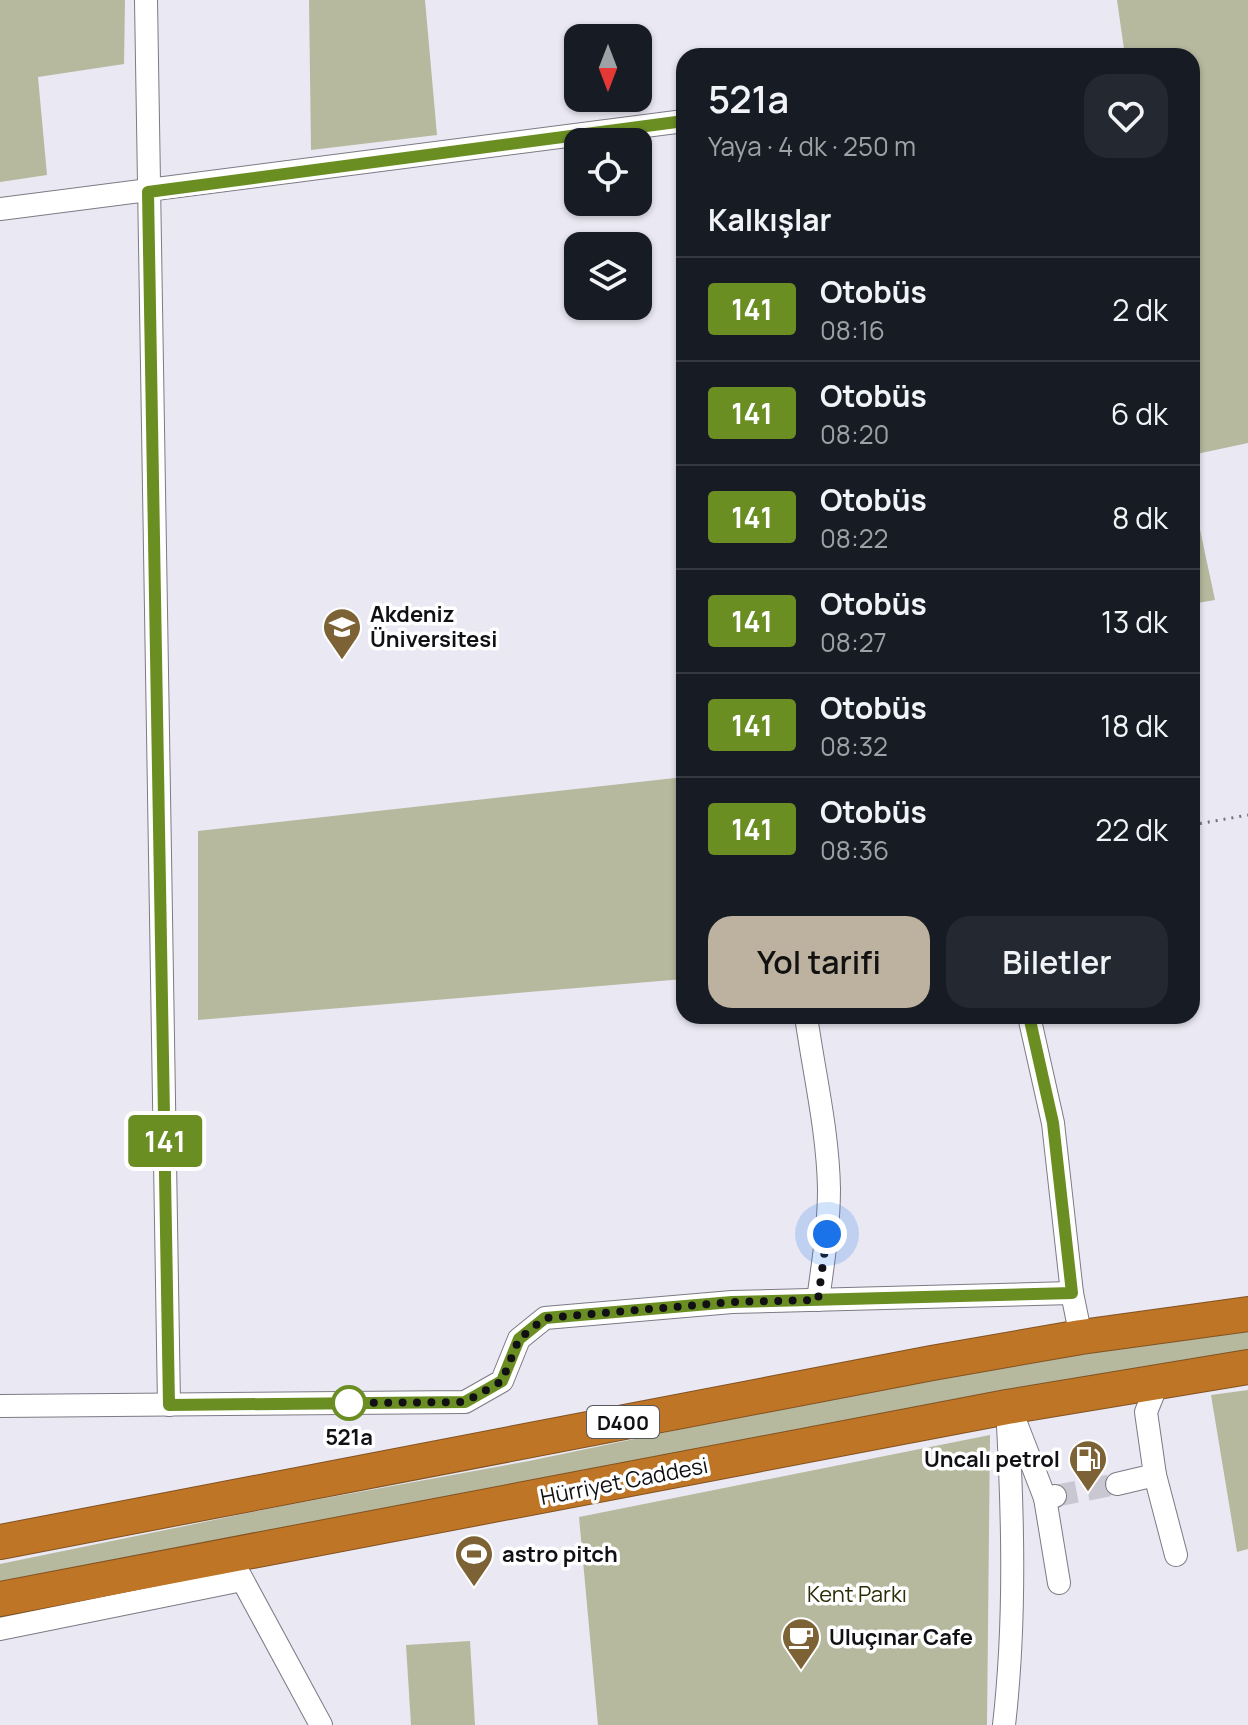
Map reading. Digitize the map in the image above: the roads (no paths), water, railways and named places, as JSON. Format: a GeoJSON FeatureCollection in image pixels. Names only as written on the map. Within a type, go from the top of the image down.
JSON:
{"type":"FeatureCollection","features":[{"type":"Feature","properties":{"kind":"highway","name":"D400"},"geometry":{"type":"LineString","coordinates":[[0,1542],[869,1375],[1081,1337],[1248,1314]]}},
{"type":"Feature","properties":{"kind":"highway","name":"Hürriyet Caddesi"},"geometry":{"type":"LineString","coordinates":[[0,1599],[236,1568],[1007,1407],[1248,1367]]}},
{"type":"Feature","properties":{"kind":"street"},"geometry":{"type":"LineString","coordinates":[[146,0],[169,1405]]}},
{"type":"Feature","properties":{"kind":"street"},"geometry":{"type":"LineString","coordinates":[[0,209],[676,122]]}},
{"type":"Feature","properties":{"kind":"street"},"geometry":{"type":"LineString","coordinates":[[807,1024],[825,1139],[829,1188],[827,1234],[818,1300]]}},
{"type":"Feature","properties":{"kind":"street"},"geometry":{"type":"LineString","coordinates":[[1031,1024],[1053,1123],[1072,1293],[1081,1337]]}},
{"type":"Feature","properties":{"kind":"street"},"geometry":{"type":"LineString","coordinates":[[0,1406],[465,1402],[502,1381],[519,1339],[545,1318],[732,1302],[1072,1293]]}},
{"type":"Feature","properties":{"kind":"street"},"geometry":{"type":"LineString","coordinates":[[1158,1382],[1146,1412],[1155,1475],[1176,1555]]}},
{"type":"Feature","properties":{"kind":"street"},"geometry":{"type":"LineString","coordinates":[[1007,1407],[1050,1497],[1059,1583]]}},
{"type":"Feature","properties":{"kind":"street"},"geometry":{"type":"LineString","coordinates":[[1004,1725],[1011,1658],[1011,1480],[1007,1407]]}},
{"type":"Feature","properties":{"kind":"street"},"geometry":{"type":"LineString","coordinates":[[1117,1484],[1155,1475]]}},
{"type":"Feature","properties":{"kind":"street"},"geometry":{"type":"LineString","coordinates":[[0,1629],[236,1568],[321,1725]]}},
{"type":"Feature","properties":{"kind":"tunnel"},"geometry":{"type":"LineString","coordinates":[[1055,1496],[1117,1484]]}},
{"type":"Feature","properties":{"kind":"place","name":"Akdeniz Üniversitesi"},"geometry":{"type":"Point","coordinates":[342,661]}},
{"type":"Feature","properties":{"kind":"place","name":"521a"},"geometry":{"type":"Point","coordinates":[349,1403]}},
{"type":"Feature","properties":{"kind":"place","name":"Uncalı petrol"},"geometry":{"type":"Point","coordinates":[1088,1493]}},
{"type":"Feature","properties":{"kind":"place","name":"astro pitch"},"geometry":{"type":"Point","coordinates":[474,1588]}},
{"type":"Feature","properties":{"kind":"place","name":"Uluçınar Cafe"},"geometry":{"type":"Point","coordinates":[801,1671]}},
{"type":"Feature","properties":{"kind":"park label","name":"Kent Parkı"},"geometry":{"type":"Point","coordinates":[857,1594]}}]}
